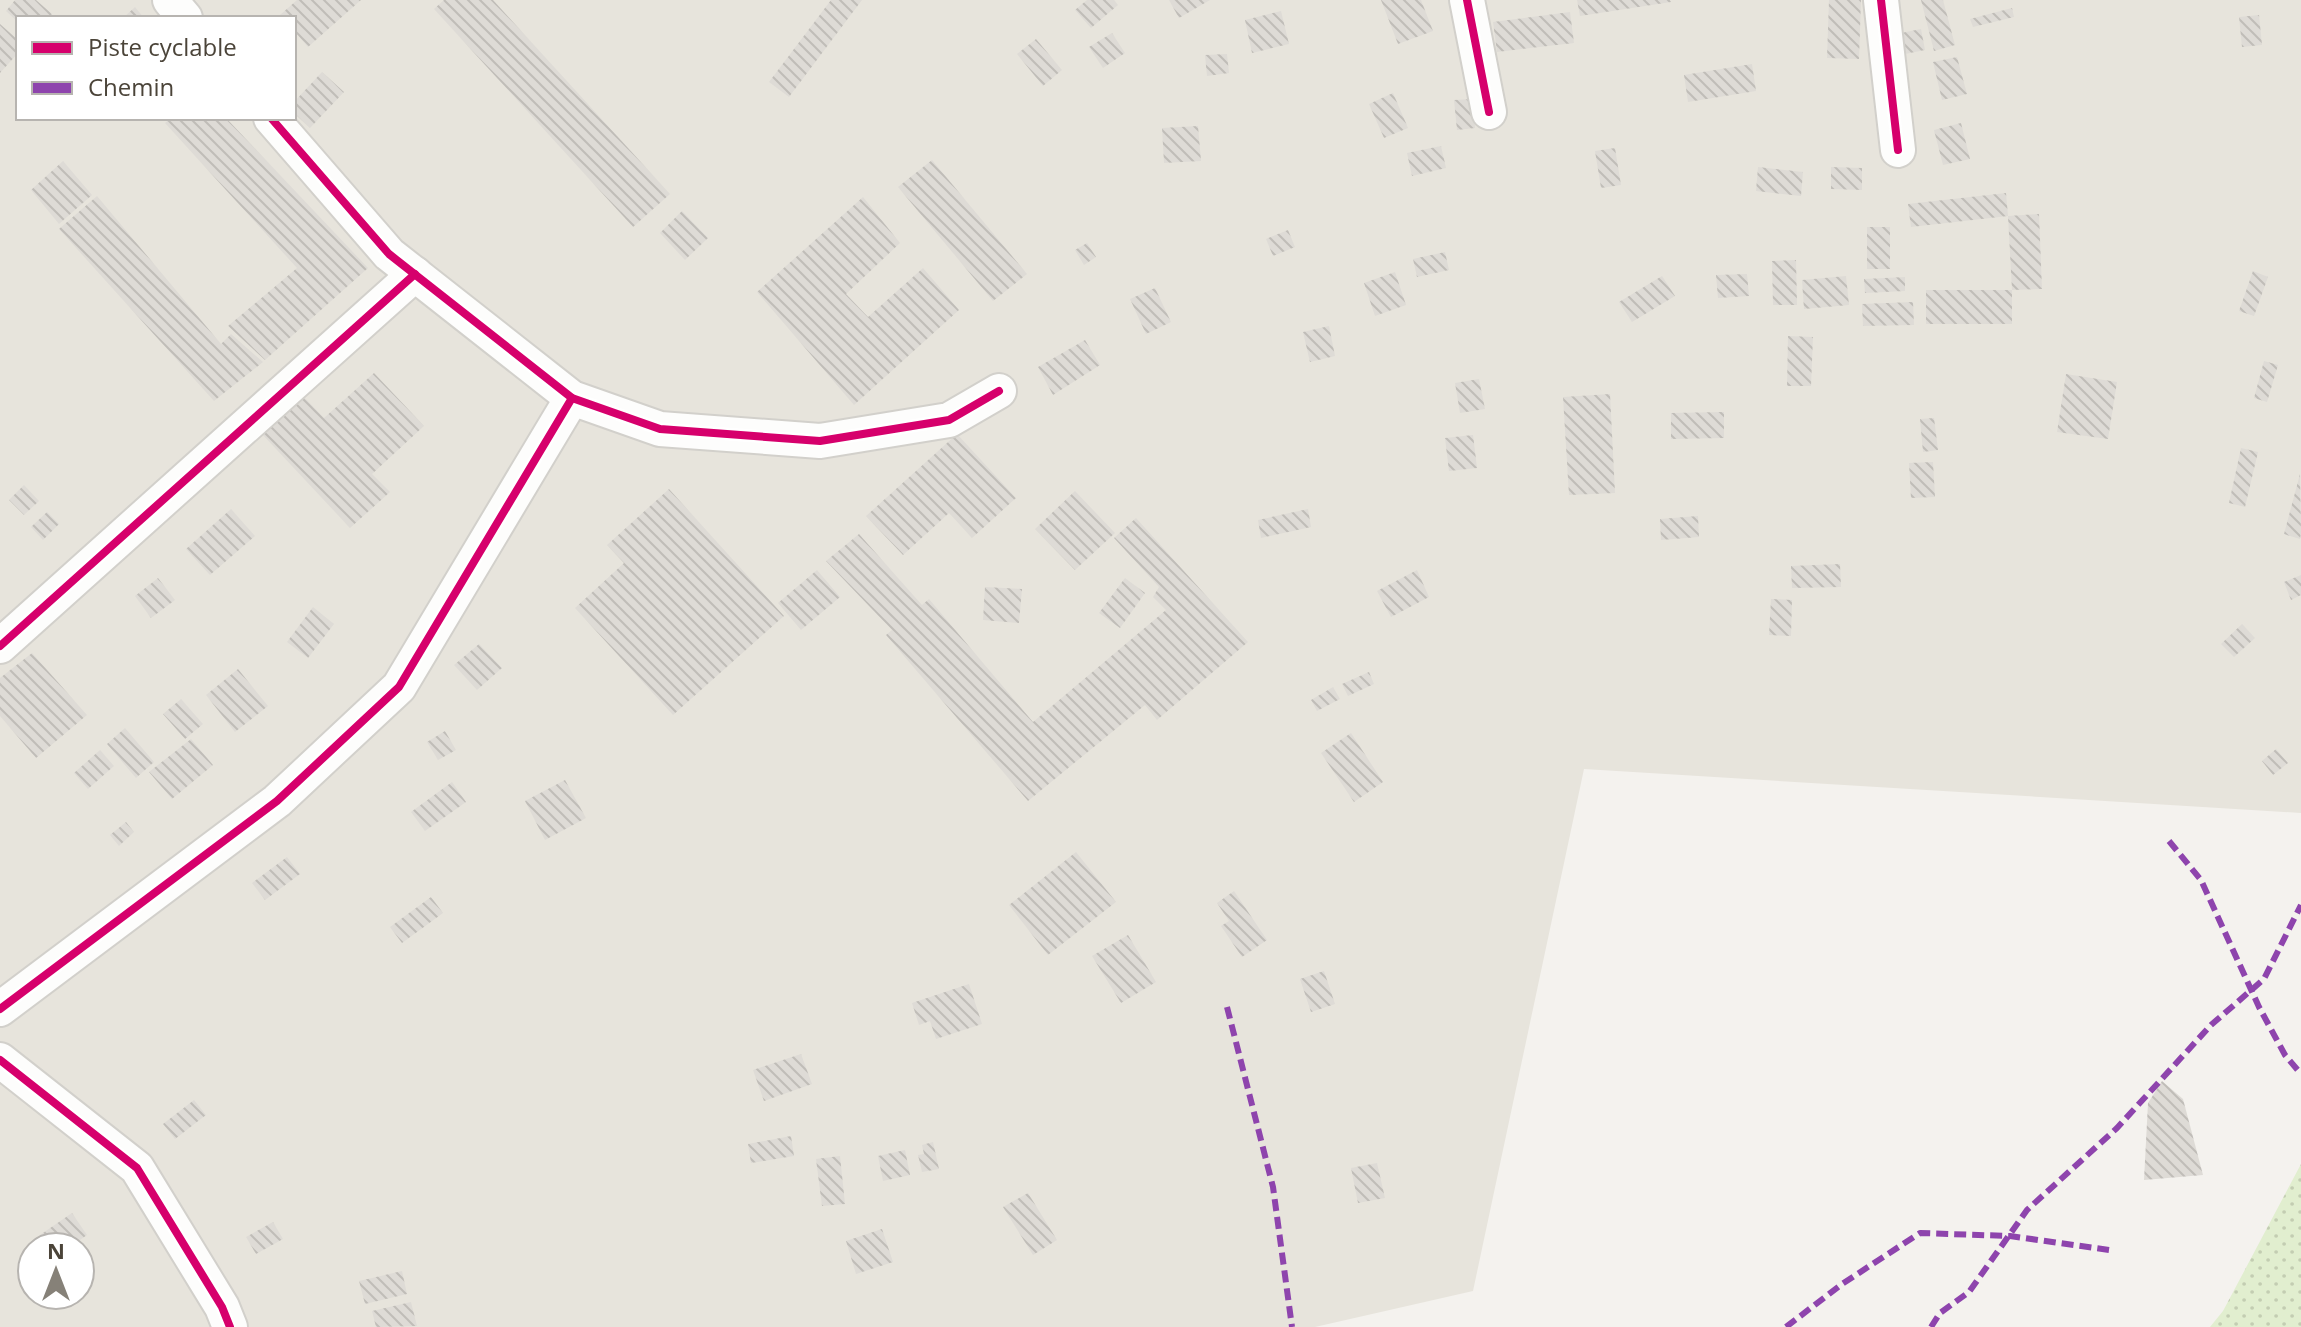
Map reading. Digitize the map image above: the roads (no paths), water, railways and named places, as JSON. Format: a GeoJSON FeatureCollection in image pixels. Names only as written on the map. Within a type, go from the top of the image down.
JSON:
{"type":"FeatureCollection","features":[{"type":"Feature","properties":{"kind":"street"},"geometry":{"type":"LineString","coordinates":[[170,0],[183,16]]}},
{"type":"Feature","properties":{"kind":"street"},"geometry":{"type":"LineString","coordinates":[[1467,0],[1489,112]]}},
{"type":"Feature","properties":{"kind":"street"},"geometry":{"type":"LineString","coordinates":[[1881,0],[1898,150]]}},
{"type":"Feature","properties":{"kind":"street"},"geometry":{"type":"LineString","coordinates":[[273,120],[389,254],[572,398],[660,429],[820,441],[949,420],[999,391]]}},
{"type":"Feature","properties":{"kind":"street"},"geometry":{"type":"LineString","coordinates":[[0,646],[415,274]]}},
{"type":"Feature","properties":{"kind":"street"},"geometry":{"type":"LineString","coordinates":[[0,1009],[277,801],[399,687],[572,398]]}},
{"type":"Feature","properties":{"kind":"street"},"geometry":{"type":"LineString","coordinates":[[0,1060],[137,1168],[222,1307],[230,1327]]}}]}
